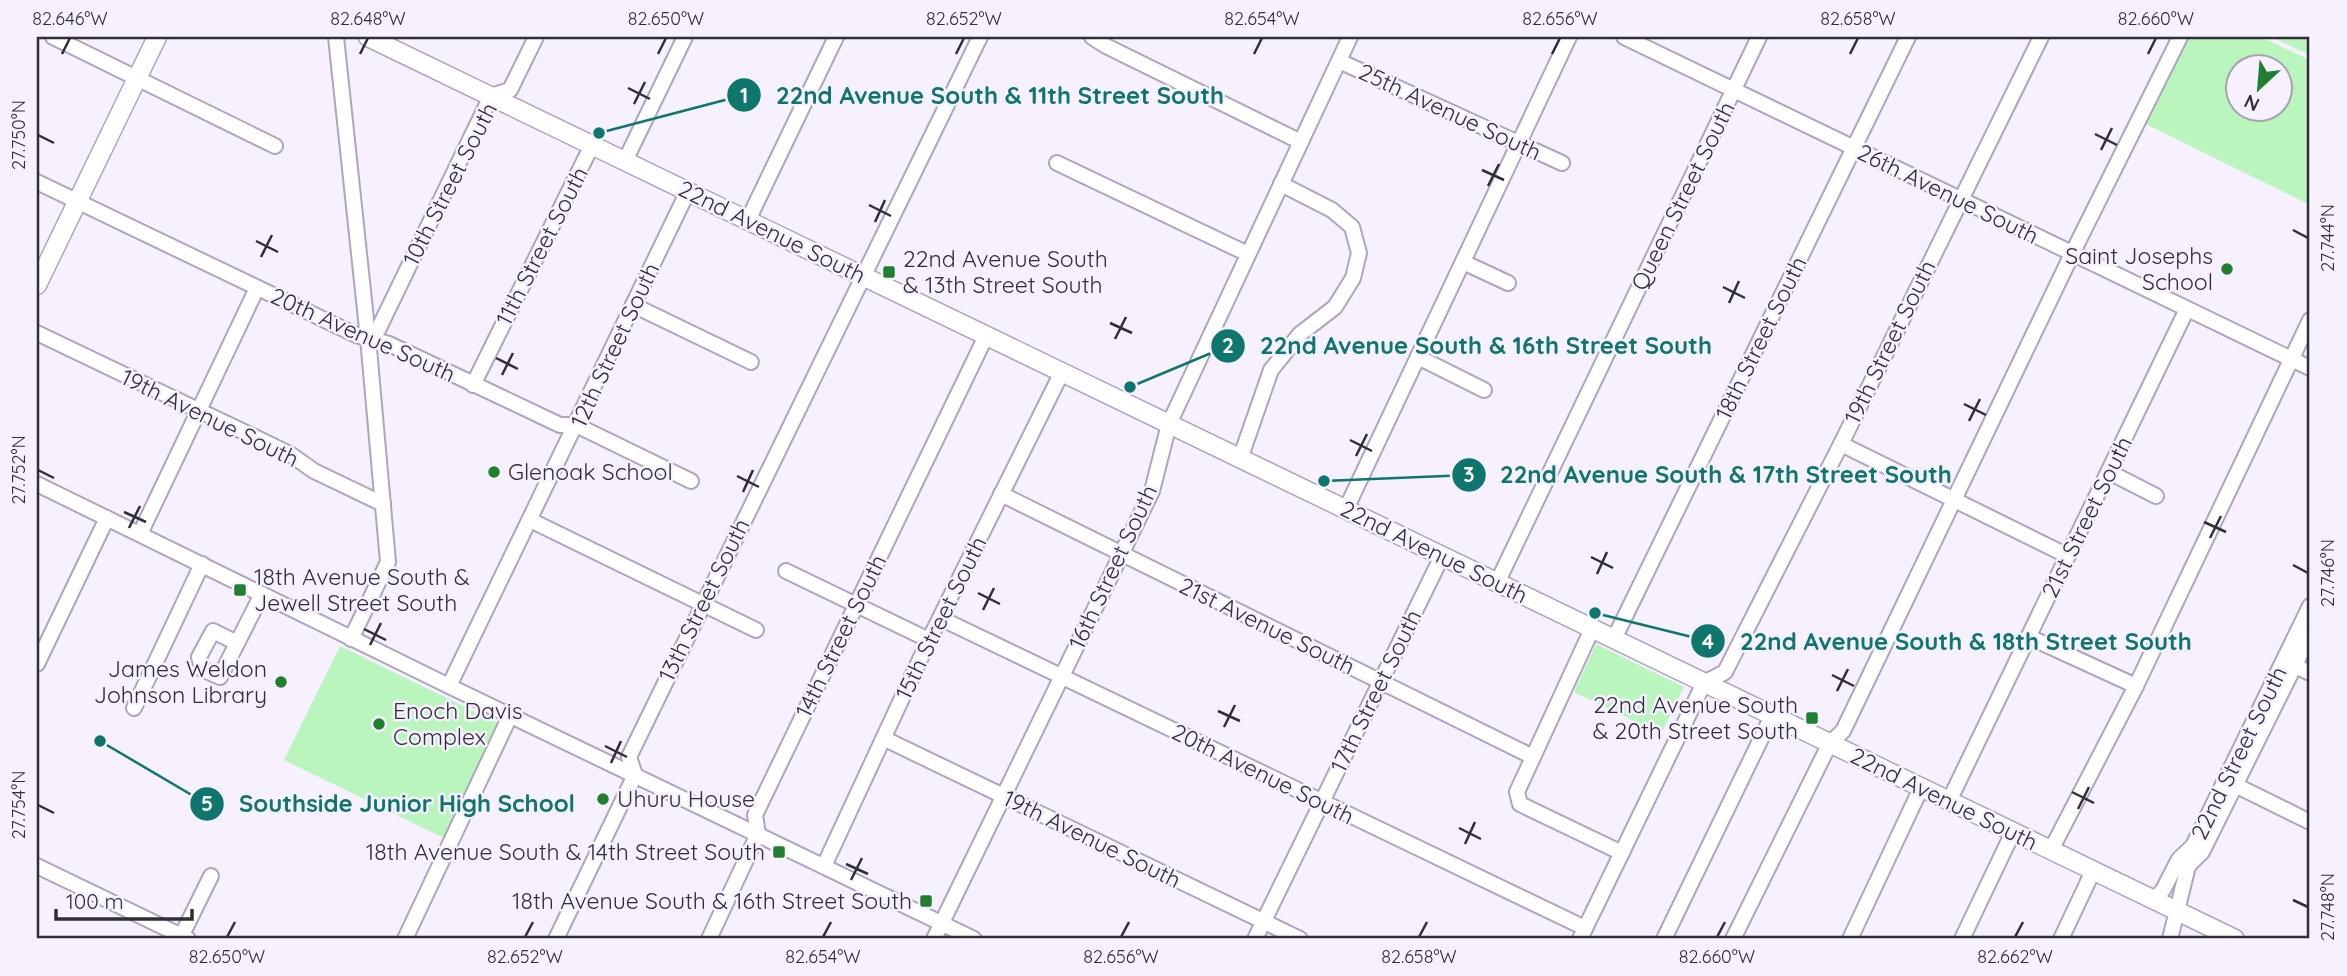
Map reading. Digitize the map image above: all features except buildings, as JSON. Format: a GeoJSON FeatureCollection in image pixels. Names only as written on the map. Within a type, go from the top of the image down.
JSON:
{"type":"FeatureCollection","features":[{"type":"Feature","properties":{"kind":"main road"},"geometry":{"type":"LineString","coordinates":[[37,285],[157,37]]}},
{"type":"Feature","properties":{"kind":"main road","name":"22nd Avenue South"},"geometry":{"type":"LineString","coordinates":[[368,37],[2235,939]]}},
{"type":"Feature","properties":{"kind":"street"},"geometry":{"type":"LineString","coordinates":[[53,37],[275,146]]}},
{"type":"Feature","properties":{"kind":"street"},"geometry":{"type":"LineString","coordinates":[[336,37],[368,338],[388,562],[351,639]]}},
{"type":"Feature","properties":{"kind":"street","name":"10th Street South"},"geometry":{"type":"LineString","coordinates":[[368,338],[378,330],[491,96],[510,90],[536,37]]}},
{"type":"Feature","properties":{"kind":"street"},"geometry":{"type":"LineString","coordinates":[[625,161],[685,37]]}},
{"type":"Feature","properties":{"kind":"street"},"geometry":{"type":"LineString","coordinates":[[748,220],[836,37]]}},
{"type":"Feature","properties":{"kind":"street","name":"13th Street South"},"geometry":{"type":"LineString","coordinates":[[556,939],[635,775],[629,757],[980,37]]}},
{"type":"Feature","properties":{"kind":"street"},"geometry":{"type":"LineString","coordinates":[[1092,37],[1301,142]]}},
{"type":"Feature","properties":{"kind":"street","name":"16th Street South"},"geometry":{"type":"LineString","coordinates":[[934,939],[1152,491],[1169,424],[1350,37]]}},
{"type":"Feature","properties":{"kind":"street"},"geometry":{"type":"LineString","coordinates":[[1346,509],[1569,37]]}},
{"type":"Feature","properties":{"kind":"street","name":"26th Avenue South"},"geometry":{"type":"LineString","coordinates":[[1624,37],[2310,368]]}},
{"type":"Feature","properties":{"kind":"street","name":"Queen Street South"},"geometry":{"type":"LineString","coordinates":[[1497,583],[1759,37]]}},
{"type":"Feature","properties":{"kind":"street","name":"18th Street South"},"geometry":{"type":"LineString","coordinates":[[1614,639],[1908,37]]}},
{"type":"Feature","properties":{"kind":"street","name":"19th Street South"},"geometry":{"type":"LineString","coordinates":[[1583,934],[1704,683],[1725,672],[2041,37]]}},
{"type":"Feature","properties":{"kind":"street"},"geometry":{"type":"LineString","coordinates":[[1733,939],[1830,743],[1843,731],[2072,254],[2180,37]]}},
{"type":"Feature","properties":{"kind":"street","name":"25th Avenue South"},"geometry":{"type":"LineString","coordinates":[[1339,61],[1562,163]]}},
{"type":"Feature","properties":{"kind":"street","name":"11th Street South"},"geometry":{"type":"LineString","coordinates":[[473,385],[592,145]]}},
{"type":"Feature","properties":{"kind":"street"},"geometry":{"type":"LineString","coordinates":[[1057,163],[1248,254]]}},
{"type":"Feature","properties":{"kind":"street","name":"20th Avenue South"},"geometry":{"type":"LineString","coordinates":[[37,181],[356,335],[389,344],[560,425],[576,425],[691,481]]}},
{"type":"Feature","properties":{"kind":"street"},"geometry":{"type":"LineString","coordinates":[[1240,458],[1271,370],[1300,334],[1335,307],[1353,278],[1359,253],[1352,228],[1332,210],[1282,184]]}},
{"type":"Feature","properties":{"kind":"street","name":"12th Street South"},"geometry":{"type":"LineString","coordinates":[[449,687],[688,191]]}},
{"type":"Feature","properties":{"kind":"street"},"geometry":{"type":"LineString","coordinates":[[1463,262],[1508,283]]}},
{"type":"Feature","properties":{"kind":"street"},"geometry":{"type":"LineString","coordinates":[[140,534],[257,288]]}},
{"type":"Feature","properties":{"kind":"street"},"geometry":{"type":"LineString","coordinates":[[633,305],[751,362]]}},
{"type":"Feature","properties":{"kind":"street","name":"21st Street South"},"geometry":{"type":"LineString","coordinates":[[1949,801],[2187,309]]}},
{"type":"Feature","properties":{"kind":"street"},"geometry":{"type":"LineString","coordinates":[[2051,850],[2136,686],[2310,320]]}},
{"type":"Feature","properties":{"kind":"street","name":"19th Avenue South"},"geometry":{"type":"LineString","coordinates":[[37,333],[290,454],[314,471],[383,504]]}},
{"type":"Feature","properties":{"kind":"street","name":"14th Street South"},"geometry":{"type":"LineString","coordinates":[[709,939],[758,834],[755,816],[986,336]]}},
{"type":"Feature","properties":{"kind":"street"},"geometry":{"type":"LineString","coordinates":[[1418,357],[1484,390]]}},
{"type":"Feature","properties":{"kind":"street","name":"15th Street South"},"geometry":{"type":"LineString","coordinates":[[824,866],[929,640],[942,619],[1062,372]]}},
{"type":"Feature","properties":{"kind":"street"},"geometry":{"type":"LineString","coordinates":[[1841,443],[2068,556]]}},
{"type":"Feature","properties":{"kind":"street"},"geometry":{"type":"LineString","coordinates":[[2109,472],[2156,496]]}},
{"type":"Feature","properties":{"kind":"street"},"geometry":{"type":"LineString","coordinates":[[37,484],[449,687],[974,939]]}},
{"type":"Feature","properties":{"kind":"street","name":"21st Avenue South"},"geometry":{"type":"LineString","coordinates":[[1001,494],[1534,757]]}},
{"type":"Feature","properties":{"kind":"street"},"geometry":{"type":"LineString","coordinates":[[37,664],[107,518]]}},
{"type":"Feature","properties":{"kind":"street"},"geometry":{"type":"LineString","coordinates":[[530,520],[755,630]]}},
{"type":"Feature","properties":{"kind":"street","name":"17th Street South"},"geometry":{"type":"LineString","coordinates":[[1255,939],[1442,556]]}},
{"type":"Feature","properties":{"kind":"street"},"geometry":{"type":"LineString","coordinates":[[134,708],[202,564]]}},
{"type":"Feature","properties":{"kind":"street"},"geometry":{"type":"LineString","coordinates":[[786,571],[929,640]]}},
{"type":"Feature","properties":{"kind":"street"},"geometry":{"type":"LineString","coordinates":[[237,643],[262,594]]}},
{"type":"Feature","properties":{"kind":"street","name":"22nd Street South"},"geometry":{"type":"LineString","coordinates":[[2190,864],[2203,852],[2231,783],[2290,663],[2310,606]]}},
{"type":"Feature","properties":{"kind":"street","name":"20th Avenue South"},"geometry":{"type":"LineString","coordinates":[[942,619],[1322,802],[1583,934]]}},
{"type":"Feature","properties":{"kind":"street"},"geometry":{"type":"LineString","coordinates":[[1592,629],[1517,792],[1520,804],[1622,853]]}},
{"type":"Feature","properties":{"kind":"street","name":"22nd Street South"},"geometry":{"type":"LineString","coordinates":[[2290,663],[2310,635]]}},
{"type":"Feature","properties":{"kind":"street"},"geometry":{"type":"LineString","coordinates":[[2029,637],[2136,686]]}},
{"type":"Feature","properties":{"kind":"street"},"geometry":{"type":"LineString","coordinates":[[2290,663],[2310,673]]}},
{"type":"Feature","properties":{"kind":"street"},"geometry":{"type":"LineString","coordinates":[[405,939],[510,716]]}},
{"type":"Feature","properties":{"kind":"street"},"geometry":{"type":"LineString","coordinates":[[1664,939],[1772,716]]}},
{"type":"Feature","properties":{"kind":"street","name":"19th Avenue South"},"geometry":{"type":"LineString","coordinates":[[885,739],[1300,939]]}},
{"type":"Feature","properties":{"kind":"street"},"geometry":{"type":"LineString","coordinates":[[2231,783],[2310,822]]}},
{"type":"Feature","properties":{"kind":"street","name":"22nd Street South"},"geometry":{"type":"LineString","coordinates":[[2170,939],[2193,846],[2231,783]]}},
{"type":"Feature","properties":{"kind":"street"},"geometry":{"type":"LineString","coordinates":[[1850,939],[1922,788]]}},
{"type":"Feature","properties":{"kind":"street"},"geometry":{"type":"LineString","coordinates":[[1962,939],[2013,832]]}},
{"type":"Feature","properties":{"kind":"street"},"geometry":{"type":"LineString","coordinates":[[2154,900],[2163,890],[2179,859],[2193,846]]}},
{"type":"Feature","properties":{"kind":"street"},"geometry":{"type":"LineString","coordinates":[[37,866],[183,938],[211,876]]}},
{"type":"Feature","properties":{"kind":"street"},"geometry":{"type":"LineString","coordinates":[[2061,939],[2093,871]]}},
{"type":"Feature","properties":{"kind":"green space"},"geometry":{"type":"Polygon","coordinates":[[[2185,37],[2261,37],[2293,52],[2224,52],[2224,122],[2294,122],[2294,52],[2310,60],[2310,205],[2142,122],[2185,37]]]}},
{"type":"Feature","properties":{"kind":"green space"},"geometry":{"type":"Polygon","coordinates":[[[2271,37],[2310,37],[2310,55],[2271,37]]]}},
{"type":"Feature","properties":{"kind":"green space"},"geometry":{"type":"Polygon","coordinates":[[[1596,644],[1684,687],[1661,734],[1574,692],[1596,644]]]}},
{"type":"Feature","properties":{"kind":"green space"},"geometry":{"type":"Polygon","coordinates":[[[340,646],[500,724],[444,838],[284,760],[340,646]]]}},
{"type":"Feature","properties":{"kind":"place","name":"22nd Avenue South & 11th Street South"},"geometry":{"type":"Point","coordinates":[599,133]}},
{"type":"Feature","properties":{"kind":"place","name":"Saint Josephs School"},"geometry":{"type":"Point","coordinates":[2227,269]}},
{"type":"Feature","properties":{"kind":"place","name":"22nd Avenue South & 13th Street South"},"geometry":{"type":"Point","coordinates":[889,272]}},
{"type":"Feature","properties":{"kind":"place","name":"22nd Avenue South & 16th Street South"},"geometry":{"type":"Point","coordinates":[1130,387]}},
{"type":"Feature","properties":{"kind":"place","name":"Glenoak School"},"geometry":{"type":"Point","coordinates":[494,472]}},
{"type":"Feature","properties":{"kind":"place","name":"22nd Avenue South & 17th Street South"},"geometry":{"type":"Point","coordinates":[1324,481]}},
{"type":"Feature","properties":{"kind":"place","name":"18th Avenue South & Jewell Street South"},"geometry":{"type":"Point","coordinates":[240,590]}},
{"type":"Feature","properties":{"kind":"place","name":"22nd Avenue South & 18th Street South"},"geometry":{"type":"Point","coordinates":[1595,613]}},
{"type":"Feature","properties":{"kind":"place","name":"James Weldon Johnson Library"},"geometry":{"type":"Point","coordinates":[281,682]}},
{"type":"Feature","properties":{"kind":"place","name":"22nd Avenue South & 20th Street South"},"geometry":{"type":"Point","coordinates":[1812,718]}},
{"type":"Feature","properties":{"kind":"place","name":"Enoch Davis Complex"},"geometry":{"type":"Point","coordinates":[379,724]}},
{"type":"Feature","properties":{"kind":"place","name":"Southside Junior High School"},"geometry":{"type":"Point","coordinates":[100,741]}},
{"type":"Feature","properties":{"kind":"place","name":"Uhuru House"},"geometry":{"type":"Point","coordinates":[603,799]}},
{"type":"Feature","properties":{"kind":"place","name":"18th Avenue South & 14th Street South"},"geometry":{"type":"Point","coordinates":[779,852]}},
{"type":"Feature","properties":{"kind":"place","name":"18th Avenue South & 16th Street South"},"geometry":{"type":"Point","coordinates":[926,901]}}]}
